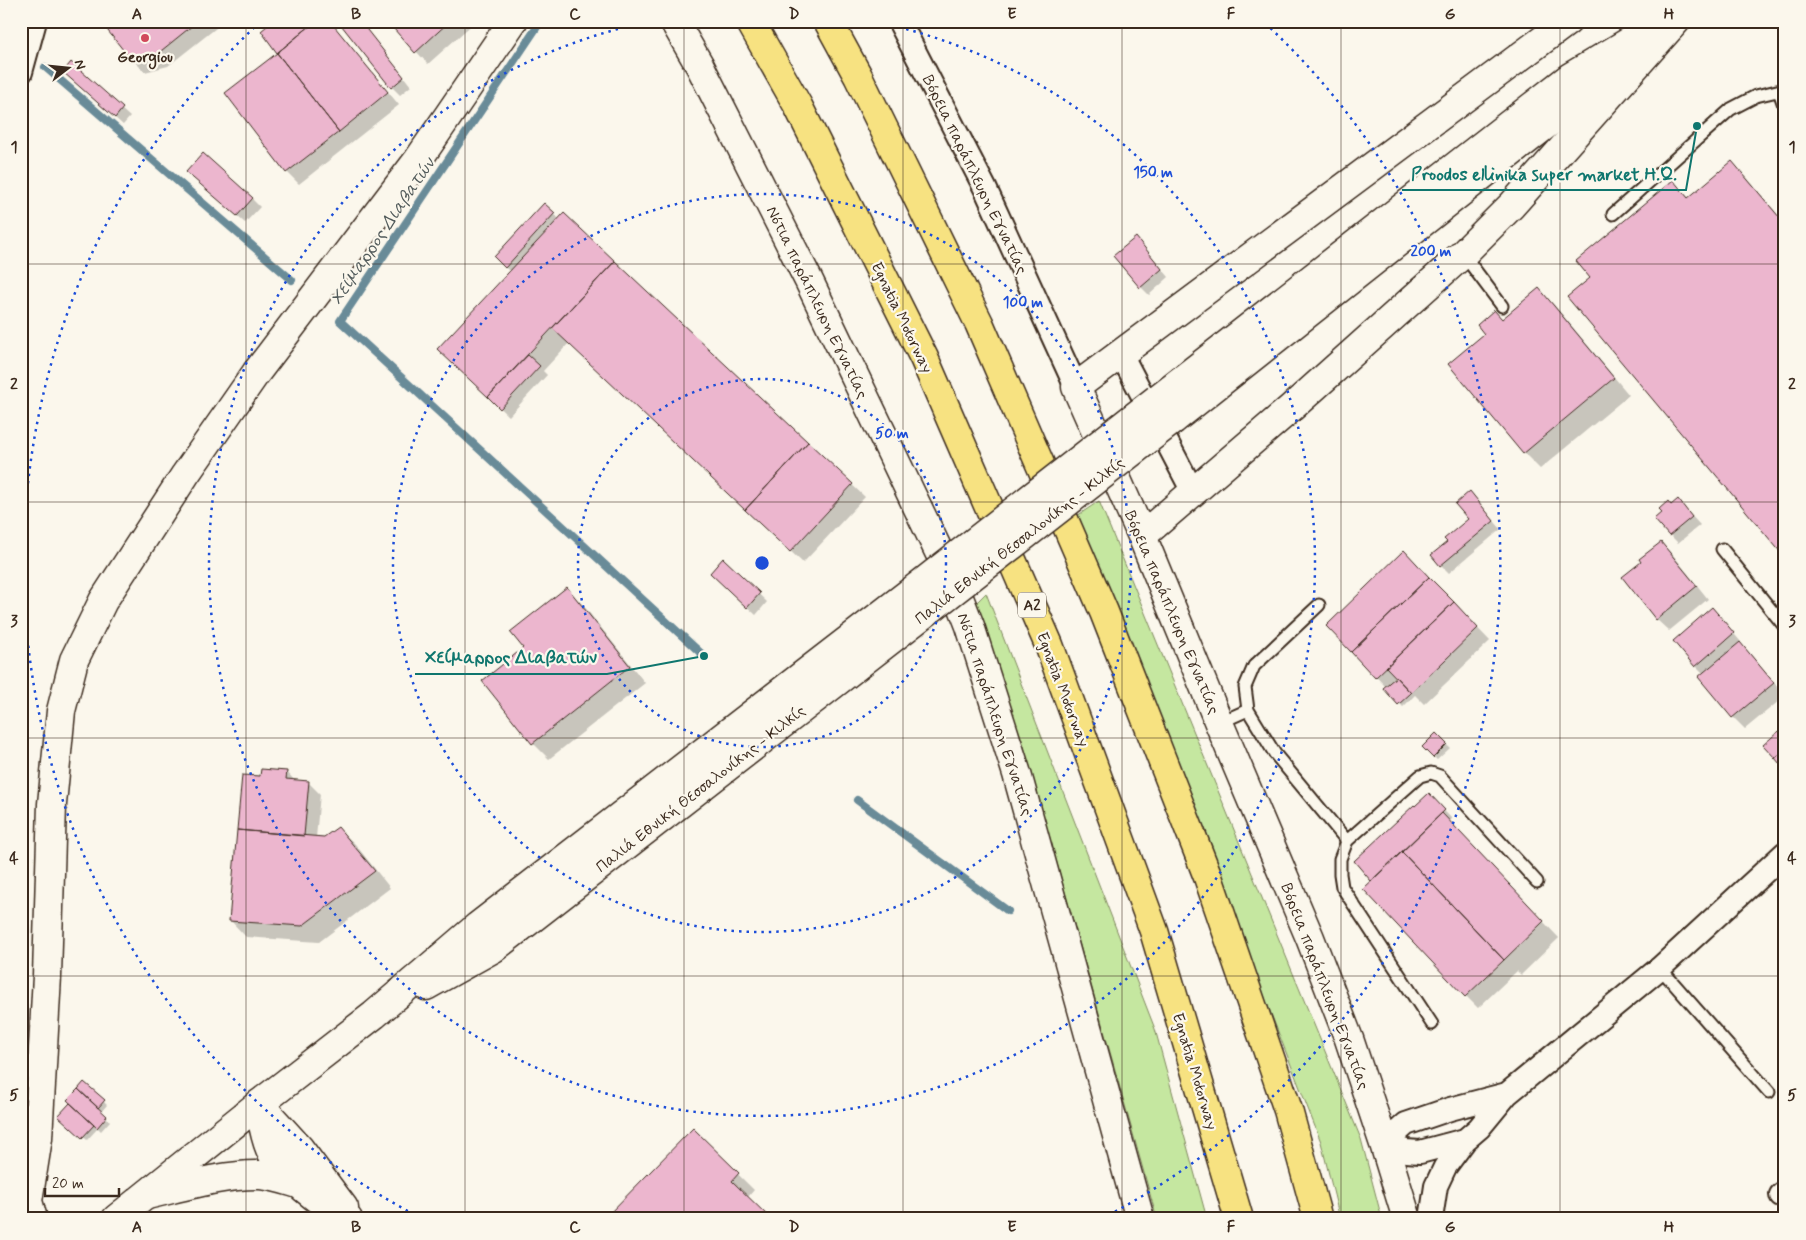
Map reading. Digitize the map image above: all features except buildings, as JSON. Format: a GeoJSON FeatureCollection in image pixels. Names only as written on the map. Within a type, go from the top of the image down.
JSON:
{"type":"FeatureCollection","features":[{"type":"Feature","properties":{"kind":"highway","name":"Egnatia Motorway"},"geometry":{"type":"LineString","coordinates":[[750,21],[798,106],[924,358],[1049,645],[1154,931],[1239,1219]]}},
{"type":"Feature","properties":{"kind":"highway"},"geometry":{"type":"LineString","coordinates":[[828,21],[858,76],[979,323],[1104,612],[1208,877],[1288,1110],[1318,1219]]}},
{"type":"Feature","properties":{"kind":"street"},"geometry":{"type":"LineString","coordinates":[[21,71],[35,21]]}},
{"type":"Feature","properties":{"kind":"street"},"geometry":{"type":"LineString","coordinates":[[27,1205],[38,1138],[47,976],[52,804],[61,711],[74,660],[103,601],[191,467],[256,373],[418,160],[513,21]]}},
{"type":"Feature","properties":{"kind":"street","name":"Νότια παράπλευρη Εγνατίας"},"geometry":{"type":"LineString","coordinates":[[674,21],[700,66],[809,281],[951,577],[966,617],[1017,774],[1140,1219]]}},
{"type":"Feature","properties":{"kind":"street","name":"Βόρεια παράπλευρη Εγνατίας"},"geometry":{"type":"LineString","coordinates":[[899,21],[985,188],[1142,536],[1310,938],[1349,1039],[1407,1219]]}},
{"type":"Feature","properties":{"kind":"street"},"geometry":{"type":"LineString","coordinates":[[1076,387],[1568,21]]}},
{"type":"Feature","properties":{"kind":"street"},"geometry":{"type":"LineString","coordinates":[[1142,536],[1298,402],[1463,254],[1512,205],[1676,21]]}},
{"type":"Feature","properties":{"kind":"street","name":"Παλιά Εθνική Θεσσαλονίκης - Κιλκίς"},"geometry":{"type":"LineString","coordinates":[[116,1219],[259,1104],[374,1015],[478,926],[926,596],[1165,410],[1570,77],[1650,28]]}},
{"type":"Feature","properties":{"kind":"street"},"geometry":{"type":"LineString","coordinates":[[1121,354],[1193,492]]}},
{"type":"Feature","properties":{"kind":"street"},"geometry":{"type":"LineString","coordinates":[[1431,1219],[1436,1186],[1445,1167],[1465,1140],[1479,1128],[1507,1094],[1660,968],[1785,853]]}},
{"type":"Feature","properties":{"kind":"street"},"geometry":{"type":"LineString","coordinates":[[1384,1144],[1406,1124],[1450,1109],[1507,1094]]}},
{"type":"Feature","properties":{"kind":"street"},"geometry":{"type":"LineString","coordinates":[[259,1104],[270,1149],[278,1162],[302,1185],[334,1211],[348,1219]]}},
{"type":"Feature","properties":{"kind":"street"},"geometry":{"type":"LineString","coordinates":[[259,1104],[300,1149],[343,1206],[348,1219]]}},
{"type":"Feature","properties":{"kind":"street"},"geometry":{"type":"LineString","coordinates":[[1384,1144],[1406,1151],[1420,1152],[1465,1140]]}},
{"type":"Feature","properties":{"kind":"street"},"geometry":{"type":"LineString","coordinates":[[146,1195],[244,1176],[261,1175],[275,1177],[302,1185]]}},
{"type":"Feature","properties":{"kind":"lane"},"geometry":{"type":"LineString","coordinates":[[1613,214],[1731,109],[1756,96],[1782,90],[1785,108]]}},
{"type":"Feature","properties":{"kind":"lane"},"geometry":{"type":"LineString","coordinates":[[1463,254],[1502,306]]}},
{"type":"Feature","properties":{"kind":"lane"},"geometry":{"type":"LineString","coordinates":[[1722,549],[1785,627]]}},
{"type":"Feature","properties":{"kind":"lane"},"geometry":{"type":"LineString","coordinates":[[1319,605],[1254,666],[1246,687],[1248,710],[1276,754],[1347,841]]}},
{"type":"Feature","properties":{"kind":"lane"},"geometry":{"type":"LineString","coordinates":[[1219,723],[1248,710]]}},
{"type":"Feature","properties":{"kind":"lane"},"geometry":{"type":"LineString","coordinates":[[1432,1024],[1342,887],[1340,859],[1347,841],[1420,776],[1431,773],[1440,776],[1537,882]]}},
{"type":"Feature","properties":{"kind":"lane"},"geometry":{"type":"LineString","coordinates":[[1660,968],[1769,1092]]}},
{"type":"Feature","properties":{"kind":"green space"},"geometry":{"type":"Polygon","coordinates":[[[1099,501],[1361,1139],[1382,1219],[1340,1219],[1321,1142],[1077,516],[1099,501]]]}},
{"type":"Feature","properties":{"kind":"green space"},"geometry":{"type":"Polygon","coordinates":[[[986,593],[1155,1029],[1207,1219],[1157,1219],[1023,743],[970,609],[986,593]]]}},
{"type":"Feature","properties":{"kind":"waterway","name":"Χείμαρρος Διαβατών"},"geometry":{"type":"LineString","coordinates":[[541,21],[340,321],[704,656]]}},
{"type":"Feature","properties":{"kind":"waterway","name":"Χείμαρρος Διαβατών"},"geometry":{"type":"LineString","coordinates":[[45,67],[292,280]]}},
{"type":"Feature","properties":{"kind":"waterway"},"geometry":{"type":"LineString","coordinates":[[857,800],[1008,911]]}},
{"type":"Feature","properties":{"kind":"place","name":"Georgiou"},"geometry":{"type":"Point","coordinates":[145,38]}},
{"type":"Feature","properties":{"kind":"place","name":"Proodos ellinika super market H.Q."},"geometry":{"type":"Point","coordinates":[1697,126]}},
{"type":"Feature","properties":{"kind":"place","name":"Χείμαρρος Διαβατών"},"geometry":{"type":"Point","coordinates":[704,656]}}]}
